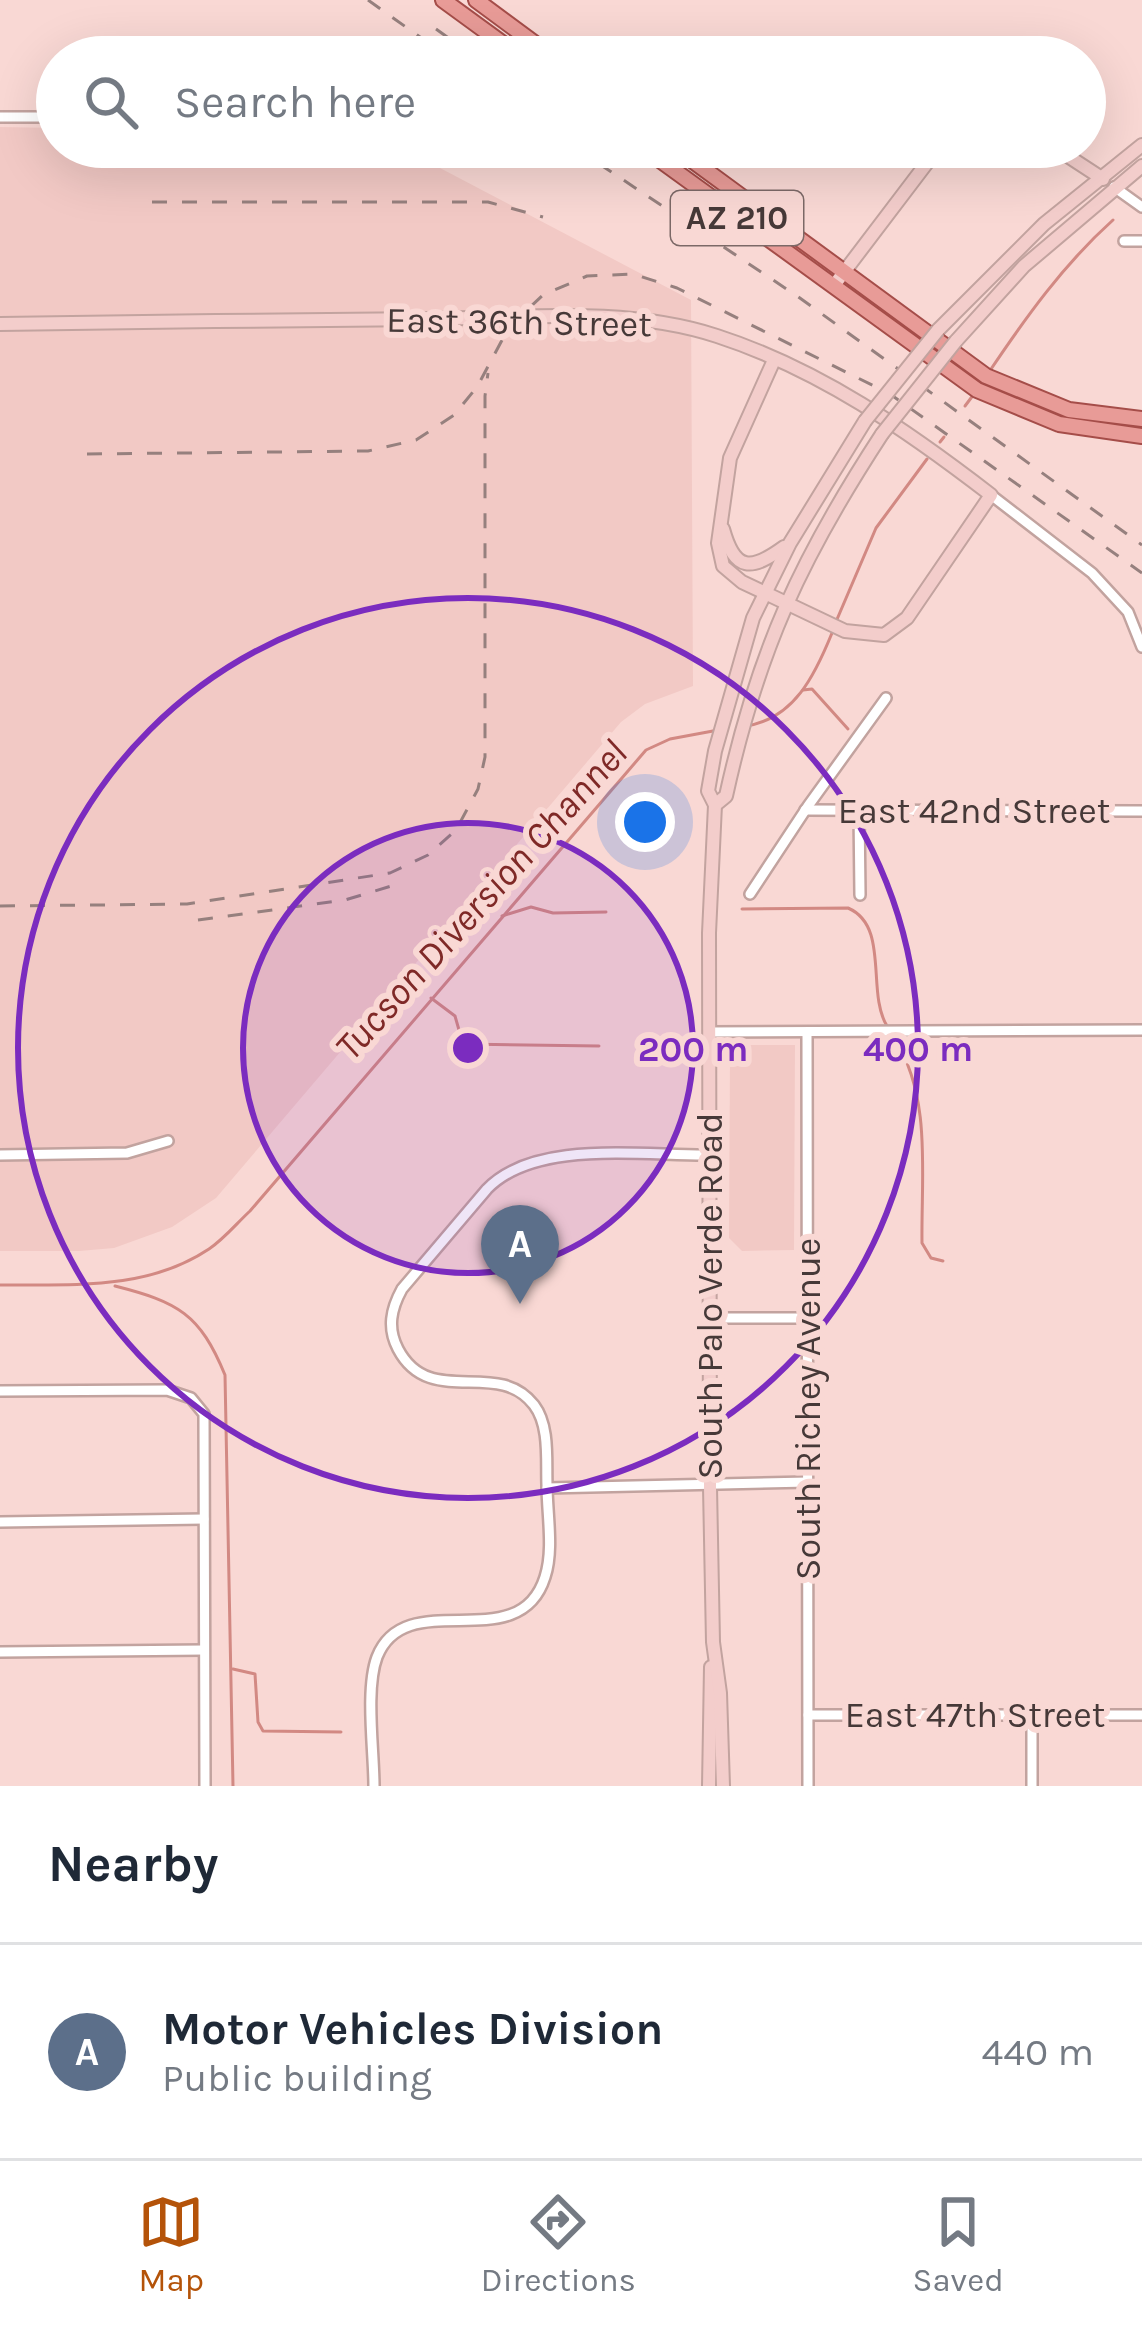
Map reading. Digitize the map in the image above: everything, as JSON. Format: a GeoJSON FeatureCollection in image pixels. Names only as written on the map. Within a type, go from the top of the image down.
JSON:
{"type":"FeatureCollection","features":[{"type":"Feature","properties":{"kind":"main road"},"geometry":{"type":"LineString","coordinates":[[442,0],[493,36]]}},
{"type":"Feature","properties":{"kind":"main road"},"geometry":{"type":"LineString","coordinates":[[476,23],[485,3],[527,36]]}},
{"type":"Feature","properties":{"kind":"main road","name":"South Palo Verde Road"},"geometry":{"type":"LineString","coordinates":[[709,1786],[713,1642],[710,868],[715,805],[708,790],[726,710],[764,592],[865,421],[938,330],[1004,261],[1100,176],[1142,146]]}},
{"type":"Feature","properties":{"kind":"main road","name":"South Palo Verde Road"},"geometry":{"type":"LineString","coordinates":[[715,805],[726,796],[749,699],[784,602],[882,434],[1024,266],[1142,166]]}},
{"type":"Feature","properties":{"kind":"main road","name":"AZ 210"},"geometry":{"type":"LineString","coordinates":[[670,168],[832,288],[1000,396],[1142,419]]}},
{"type":"Feature","properties":{"kind":"main road","name":"AZ 210"},"geometry":{"type":"LineString","coordinates":[[702,168],[967,374]]}},
{"type":"Feature","properties":{"kind":"main road"},"geometry":{"type":"LineString","coordinates":[[832,288],[923,168]]}},
{"type":"Feature","properties":{"kind":"main road"},"geometry":{"type":"LineString","coordinates":[[1087,168],[1114,187]]}},
{"type":"Feature","properties":{"kind":"main road","name":"East 36th Street"},"geometry":{"type":"LineString","coordinates":[[0,324],[610,317],[684,327],[717,336],[855,398],[992,495]]}},
{"type":"Feature","properties":{"kind":"main road"},"geometry":{"type":"LineString","coordinates":[[774,360],[734,445],[718,543],[724,566],[742,582],[845,631],[869,636],[896,629],[992,495]]}},
{"type":"Feature","properties":{"kind":"main road"},"geometry":{"type":"LineString","coordinates":[[1000,396],[1078,424],[1142,433]]}},
{"type":"Feature","properties":{"kind":"main road"},"geometry":{"type":"LineString","coordinates":[[721,523],[727,547],[747,565],[759,564],[790,543]]}},
{"type":"Feature","properties":{"kind":"main road","name":"South Palo Verde Road"},"geometry":{"type":"LineString","coordinates":[[713,1642],[723,1786]]}},
{"type":"Feature","properties":{"kind":"street"},"geometry":{"type":"LineString","coordinates":[[0,117],[36,117]]}},
{"type":"Feature","properties":{"kind":"street"},"geometry":{"type":"LineString","coordinates":[[1114,187],[1142,207]]}},
{"type":"Feature","properties":{"kind":"street"},"geometry":{"type":"LineString","coordinates":[[1124,241],[1142,242]]}},
{"type":"Feature","properties":{"kind":"street"},"geometry":{"type":"LineString","coordinates":[[992,495],[1092,573],[1128,612],[1142,647]]}},
{"type":"Feature","properties":{"kind":"street"},"geometry":{"type":"LineString","coordinates":[[750,894],[886,698]]}},
{"type":"Feature","properties":{"kind":"street","name":"East 42nd Street"},"geometry":{"type":"LineString","coordinates":[[805,810],[1142,811]]}},
{"type":"Feature","properties":{"kind":"street"},"geometry":{"type":"LineString","coordinates":[[859,810],[860,895]]}},
{"type":"Feature","properties":{"kind":"street"},"geometry":{"type":"LineString","coordinates":[[709,1033],[1142,1030]]}},
{"type":"Feature","properties":{"kind":"street","name":"South Richey Avenue"},"geometry":{"type":"LineString","coordinates":[[807,1032],[808,1786]]}},
{"type":"Feature","properties":{"kind":"street"},"geometry":{"type":"LineString","coordinates":[[0,1155],[127,1154],[168,1142]]}},
{"type":"Feature","properties":{"kind":"street"},"geometry":{"type":"LineString","coordinates":[[374,1786],[373,1678],[379,1653],[391,1638],[411,1626],[501,1620],[530,1602],[548,1569],[542,1420],[532,1403],[514,1388],[438,1381],[414,1372],[394,1342],[392,1307],[487,1189],[515,1167],[551,1157],[709,1155]]}},
{"type":"Feature","properties":{"kind":"street"},"geometry":{"type":"LineString","coordinates":[[709,1318],[808,1318]]}},
{"type":"Feature","properties":{"kind":"street"},"geometry":{"type":"LineString","coordinates":[[0,1391],[167,1390],[190,1398],[204,1414],[205,1786]]}},
{"type":"Feature","properties":{"kind":"street"},"geometry":{"type":"LineString","coordinates":[[547,1488],[808,1482]]}},
{"type":"Feature","properties":{"kind":"street"},"geometry":{"type":"LineString","coordinates":[[0,1522],[204,1519]]}},
{"type":"Feature","properties":{"kind":"street"},"geometry":{"type":"LineString","coordinates":[[0,1652],[204,1650]]}},
{"type":"Feature","properties":{"kind":"street","name":"East 47th Street"},"geometry":{"type":"LineString","coordinates":[[808,1714],[1142,1715]]}},
{"type":"Feature","properties":{"kind":"street"},"geometry":{"type":"LineString","coordinates":[[1032,1716],[1032,1786]]}},
{"type":"Feature","properties":{"kind":"shaded area"},"geometry":{"type":"Polygon","coordinates":[[[0,127],[36,128],[36,168],[440,168],[691,300],[693,686],[645,704],[621,722],[216,1198],[172,1227],[114,1248],[0,1251],[0,127]]]}},
{"type":"Feature","properties":{"kind":"shaded area"},"geometry":{"type":"Polygon","coordinates":[[[739,1045],[795,1045],[794,1250],[742,1251],[729,1238],[730,1054],[739,1045]]]}},
{"type":"Feature","properties":{"kind":"waterway","name":"Tucson Diversion Channel"},"geometry":{"type":"LineString","coordinates":[[989,372],[1046,292],[1113,220]]}},
{"type":"Feature","properties":{"kind":"waterway","name":"Tucson Diversion Channel"},"geometry":{"type":"LineString","coordinates":[[965,406],[974,394]]}},
{"type":"Feature","properties":{"kind":"waterway"},"geometry":{"type":"LineString","coordinates":[[940,442],[944,437]]}},
{"type":"Feature","properties":{"kind":"waterway","name":"Tucson Diversion Channel"},"geometry":{"type":"LineString","coordinates":[[835,624],[876,528],[927,459]]}},
{"type":"Feature","properties":{"kind":"waterway","name":"Tucson Diversion Channel"},"geometry":{"type":"LineString","coordinates":[[746,726],[763,722],[790,705],[810,679],[832,633]]}},
{"type":"Feature","properties":{"kind":"waterway"},"geometry":{"type":"LineString","coordinates":[[803,690],[812,689],[848,729]]}},
{"type":"Feature","properties":{"kind":"waterway","name":"Tucson Diversion Channel"},"geometry":{"type":"LineString","coordinates":[[0,1285],[134,1279],[185,1263],[215,1245],[250,1211],[646,750],[670,739],[713,731]]}},
{"type":"Feature","properties":{"kind":"waterway"},"geometry":{"type":"LineString","coordinates":[[502,916],[531,907],[553,913],[606,912]]}},
{"type":"Feature","properties":{"kind":"waterway"},"geometry":{"type":"LineString","coordinates":[[742,909],[848,908],[861,917],[873,944],[878,996],[887,1026]]}},
{"type":"Feature","properties":{"kind":"waterway"},"geometry":{"type":"LineString","coordinates":[[431,998],[455,1016],[463,1044],[599,1046]]}},
{"type":"Feature","properties":{"kind":"waterway"},"geometry":{"type":"LineString","coordinates":[[895,1039],[907,1062],[920,1112],[922,1243],[931,1258],[943,1261]]}},
{"type":"Feature","properties":{"kind":"waterway"},"geometry":{"type":"LineString","coordinates":[[115,1286],[155,1298],[184,1314],[206,1338],[225,1375],[233,1786]]}},
{"type":"Feature","properties":{"kind":"waterway"},"geometry":{"type":"LineString","coordinates":[[233,1669],[255,1674],[258,1722],[263,1731],[341,1732]]}},
{"type":"Feature","properties":{"kind":"railway"},"geometry":{"type":"LineString","coordinates":[[368,0],[419,36]]}},
{"type":"Feature","properties":{"kind":"railway"},"geometry":{"type":"LineString","coordinates":[[436,29],[446,36]]}},
{"type":"Feature","properties":{"kind":"railway"},"geometry":{"type":"LineString","coordinates":[[605,168],[797,296],[1142,545]]}},
{"type":"Feature","properties":{"kind":"railway"},"geometry":{"type":"LineString","coordinates":[[152,202],[488,202],[543,217]]}},
{"type":"Feature","properties":{"kind":"railway"},"geometry":{"type":"LineString","coordinates":[[87,454],[368,451],[416,440],[454,415],[477,387],[509,327],[543,295],[587,276],[633,274],[677,288],[890,394],[1142,573]]}},
{"type":"Feature","properties":{"kind":"railway"},"geometry":{"type":"LineString","coordinates":[[0,906],[187,904],[390,873],[428,855],[456,830],[478,789],[485,757],[488,373]]}},
{"type":"Feature","properties":{"kind":"railway"},"geometry":{"type":"LineString","coordinates":[[198,920],[345,900],[398,884]]}},
{"type":"Feature","properties":{"kind":"place","name":"Motor Vehicles Division"},"geometry":{"type":"Point","coordinates":[520,1304]}}]}
